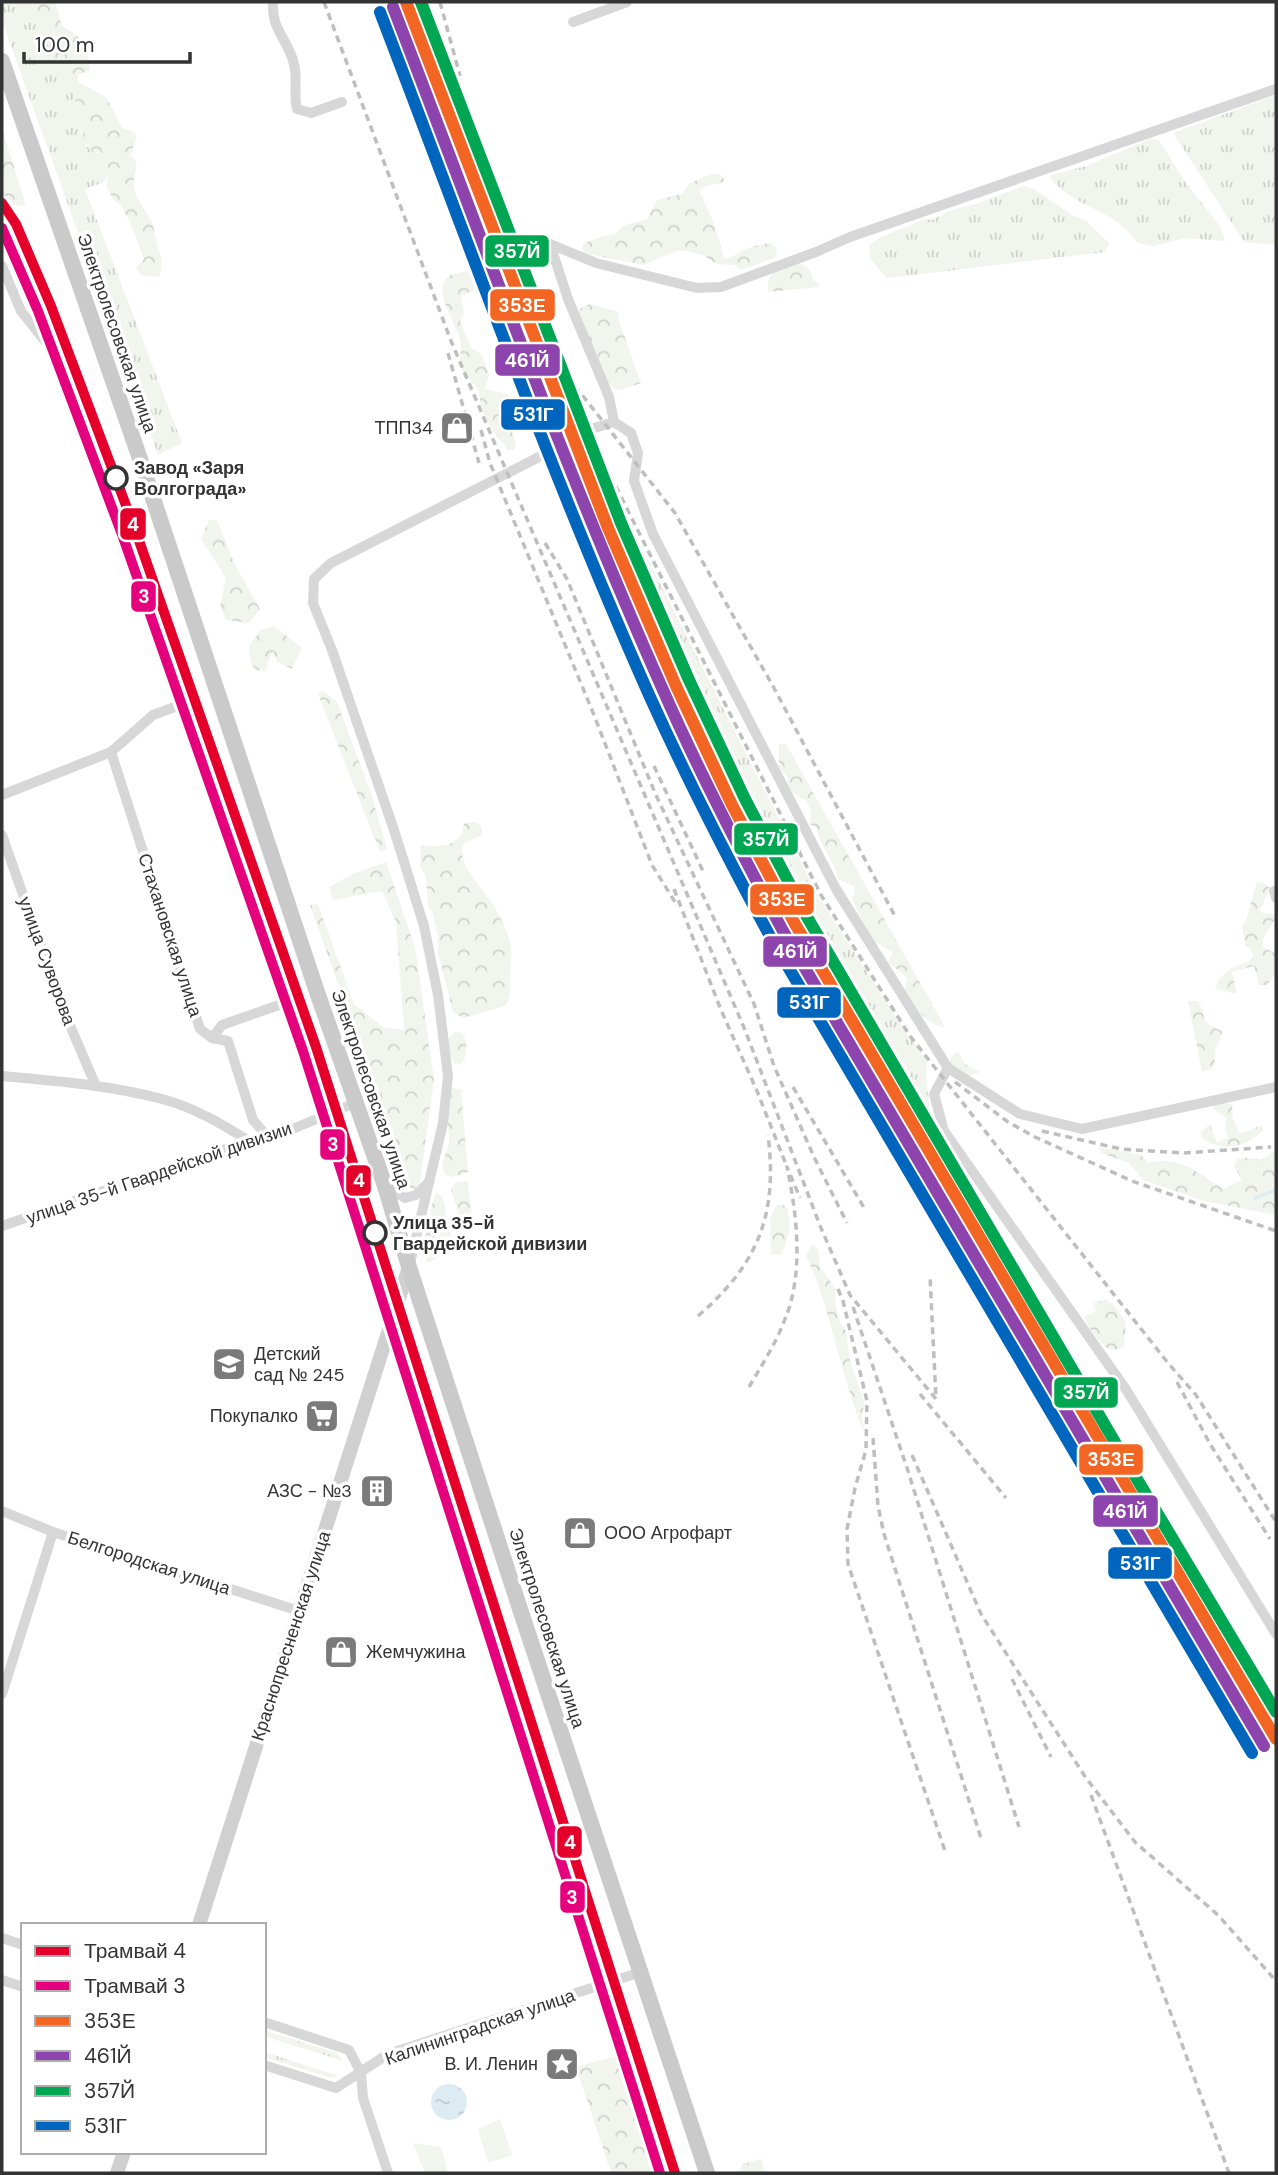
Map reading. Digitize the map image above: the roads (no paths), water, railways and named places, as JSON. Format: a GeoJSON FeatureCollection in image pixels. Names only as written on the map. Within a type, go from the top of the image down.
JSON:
{"type":"FeatureCollection","features":[{"type":"Feature","properties":{"kind":"main road","name":"Электролесовская улица"},"geometry":{"type":"LineString","coordinates":[[2,61],[139,456],[385,1186],[409,1268],[707,2173]]}},
{"type":"Feature","properties":{"kind":"street"},"geometry":{"type":"LineString","coordinates":[[273,2],[272,17],[295,67],[294,97],[297,109],[310,113],[342,102]]}},
{"type":"Feature","properties":{"kind":"street"},"geometry":{"type":"LineString","coordinates":[[573,22],[627,2]]}},
{"type":"Feature","properties":{"kind":"street"},"geometry":{"type":"LineString","coordinates":[[1276,89],[850,237],[721,287],[696,288],[596,263],[550,244],[568,299],[609,397],[614,422],[631,433],[638,453],[634,481],[653,534],[836,889],[948,1068],[1020,1114],[1082,1129],[1276,1087]]}},
{"type":"Feature","properties":{"kind":"street"},"geometry":{"type":"LineString","coordinates":[[2,267],[22,311],[55,354],[95,454]]}},
{"type":"Feature","properties":{"kind":"street"},"geometry":{"type":"LineString","coordinates":[[409,1268],[443,1123],[448,1076],[438,995],[427,937],[387,810],[313,603],[314,579],[331,562],[537,458],[578,433],[614,422]]}},
{"type":"Feature","properties":{"kind":"street"},"geometry":{"type":"LineString","coordinates":[[2,795],[111,752],[153,715],[180,705]]}},
{"type":"Feature","properties":{"kind":"street","name":"Стахановская улица"},"geometry":{"type":"LineString","coordinates":[[111,752],[200,1030],[212,1038],[228,1041],[254,1120],[267,1136]]}},
{"type":"Feature","properties":{"kind":"street","name":"улица Суворова"},"geometry":{"type":"LineString","coordinates":[[2,835],[65,1014],[96,1086]]}},
{"type":"Feature","properties":{"kind":"street"},"geometry":{"type":"LineString","coordinates":[[212,1038],[222,1025],[279,1005]]}},
{"type":"Feature","properties":{"kind":"street"},"geometry":{"type":"LineString","coordinates":[[948,1068],[934,1094],[944,1131],[1127,1391],[1276,1634]]}},
{"type":"Feature","properties":{"kind":"street"},"geometry":{"type":"LineString","coordinates":[[2,1076],[96,1086],[163,1099],[215,1120],[249,1141]]}},
{"type":"Feature","properties":{"kind":"street","name":"улица 35-й Гвардейской дивизии"},"geometry":{"type":"LineString","coordinates":[[2,1226],[249,1141],[295,1128],[355,1103]]}},
{"type":"Feature","properties":{"kind":"street"},"geometry":{"type":"LineString","coordinates":[[385,1186],[405,1198],[416,1195],[430,1182]]}},
{"type":"Feature","properties":{"kind":"street","name":"Краснопресненская улица"},"geometry":{"type":"LineString","coordinates":[[200,1923],[409,1268]]}},
{"type":"Feature","properties":{"kind":"street","name":"Белгородская улица"},"geometry":{"type":"LineString","coordinates":[[2,1511],[53,1532],[299,1611]]}},
{"type":"Feature","properties":{"kind":"street"},"geometry":{"type":"LineString","coordinates":[[2,1694],[53,1532]]}},
{"type":"Feature","properties":{"kind":"street"},"geometry":{"type":"LineString","coordinates":[[2,1938],[21,1944]]}},
{"type":"Feature","properties":{"kind":"street","name":"Калининградская улица"},"geometry":{"type":"LineString","coordinates":[[266,2066],[336,2088],[388,2054],[641,1972]]}},
{"type":"Feature","properties":{"kind":"street"},"geometry":{"type":"LineString","coordinates":[[2,1980],[21,1986]]}},
{"type":"Feature","properties":{"kind":"street"},"geometry":{"type":"LineString","coordinates":[[266,2023],[349,2050],[361,2073],[363,2098],[388,2173]]}},
{"type":"Feature","properties":{"kind":"street"},"geometry":{"type":"LineString","coordinates":[[117,2173],[123,2154]]}},
{"type":"Feature","properties":{"kind":"water"},"geometry":{"type":"Polygon","coordinates":[[[449,2084],[461,2090],[467,2102],[461,2114],[449,2120],[437,2114],[431,2102],[437,2090],[449,2084]]]}},
{"type":"Feature","properties":{"kind":"waterway"},"geometry":{"type":"LineString","coordinates":[[1255,1198],[1276,1190]]}},
{"type":"Feature","properties":{"kind":"railway"},"geometry":{"type":"LineString","coordinates":[[324,2],[451,341],[745,1030],[821,1228],[850,1295],[936,1399],[930,1276]]}},
{"type":"Feature","properties":{"kind":"railway"},"geometry":{"type":"LineString","coordinates":[[440,2],[460,76]]}},
{"type":"Feature","properties":{"kind":"railway"},"geometry":{"type":"LineString","coordinates":[[447,63],[525,273],[591,437],[821,895],[910,1036],[1196,1395],[1276,1522]]}},
{"type":"Feature","properties":{"kind":"railway"},"geometry":{"type":"LineString","coordinates":[[448,353],[479,463]]}},
{"type":"Feature","properties":{"kind":"railway"},"geometry":{"type":"LineString","coordinates":[[575,386],[675,513],[774,688],[896,918]]}},
{"type":"Feature","properties":{"kind":"railway"},"geometry":{"type":"LineString","coordinates":[[481,430],[490,463],[594,715],[652,865],[675,902]]}},
{"type":"Feature","properties":{"kind":"railway"},"geometry":{"type":"LineString","coordinates":[[545,543],[567,579],[655,793],[754,1004],[774,1066],[847,1223]]}},
{"type":"Feature","properties":{"kind":"railway"},"geometry":{"type":"LineString","coordinates":[[654,766],[703,871]]}},
{"type":"Feature","properties":{"kind":"railway"},"geometry":{"type":"LineString","coordinates":[[674,889],[787,1167]]}},
{"type":"Feature","properties":{"kind":"railway"},"geometry":{"type":"LineString","coordinates":[[955,1082],[1008,1122],[1035,1137],[1132,1181],[1276,1231]]}},
{"type":"Feature","properties":{"kind":"railway"},"geometry":{"type":"LineString","coordinates":[[793,1087],[866,1211]]}},
{"type":"Feature","properties":{"kind":"railway"},"geometry":{"type":"LineString","coordinates":[[1042,1131],[1121,1149],[1184,1153],[1271,1147]]}},
{"type":"Feature","properties":{"kind":"railway"},"geometry":{"type":"LineString","coordinates":[[698,1316],[736,1277],[759,1236],[770,1190],[768,1135]]}},
{"type":"Feature","properties":{"kind":"railway"},"geometry":{"type":"LineString","coordinates":[[749,1387],[781,1328],[795,1283],[796,1224],[787,1167],[800,1198]]}},
{"type":"Feature","properties":{"kind":"railway"},"geometry":{"type":"LineString","coordinates":[[838,1289],[867,1401],[866,1450],[847,1529],[848,1564],[945,1851]]}},
{"type":"Feature","properties":{"kind":"railway"},"geometry":{"type":"LineString","coordinates":[[853,1307],[908,1471],[1019,1827]]}},
{"type":"Feature","properties":{"kind":"railway"},"geometry":{"type":"LineString","coordinates":[[1177,1382],[1210,1444],[1270,1539]]}},
{"type":"Feature","properties":{"kind":"railway"},"geometry":{"type":"LineString","coordinates":[[920,1394],[1006,1498]]}},
{"type":"Feature","properties":{"kind":"railway"},"geometry":{"type":"LineString","coordinates":[[873,1438],[878,1506],[884,1534],[981,1838]]}},
{"type":"Feature","properties":{"kind":"railway"},"geometry":{"type":"LineString","coordinates":[[912,1455],[981,1614],[1086,1778],[1135,1842],[1219,1916],[1276,1981]]}},
{"type":"Feature","properties":{"kind":"railway"},"geometry":{"type":"LineString","coordinates":[[1012,1679],[1051,1757]]}},
{"type":"Feature","properties":{"kind":"railway"},"geometry":{"type":"LineString","coordinates":[[1091,1795],[1229,2173]]}},
{"type":"Feature","properties":{"kind":"tram line","name":"4"},"geometry":{"type":"LineString","coordinates":[[2,203],[16,224],[51,306],[136,532],[316,1047],[675,2173]]}},
{"type":"Feature","properties":{"kind":"tram line","name":"3"},"geometry":{"type":"LineString","coordinates":[[2,228],[38,311],[123,537],[303,1051],[660,2173]]}},
{"type":"Feature","properties":{"kind":"place","name":"ТПП34"},"geometry":{"type":"Point","coordinates":[457,428]}},
{"type":"Feature","properties":{"kind":"place","name":"Завод «Заря Волгограда»"},"geometry":{"type":"Point","coordinates":[116,478]}},
{"type":"Feature","properties":{"kind":"place","name":"Улица 35-й Гвардейской дивизии"},"geometry":{"type":"Point","coordinates":[375,1233]}},
{"type":"Feature","properties":{"kind":"place","name":"Детский сад № 245"},"geometry":{"type":"Point","coordinates":[229,1364]}},
{"type":"Feature","properties":{"kind":"place","name":"Покупалко"},"geometry":{"type":"Point","coordinates":[322,1416]}},
{"type":"Feature","properties":{"kind":"place","name":"АЗС - №3"},"geometry":{"type":"Point","coordinates":[377,1491]}},
{"type":"Feature","properties":{"kind":"place","name":"ООО Агрофарт"},"geometry":{"type":"Point","coordinates":[580,1533]}},
{"type":"Feature","properties":{"kind":"place","name":"Жемчужина"},"geometry":{"type":"Point","coordinates":[341,1652]}},
{"type":"Feature","properties":{"kind":"place","name":"В. И. Ленин"},"geometry":{"type":"Point","coordinates":[562,2064]}}]}
